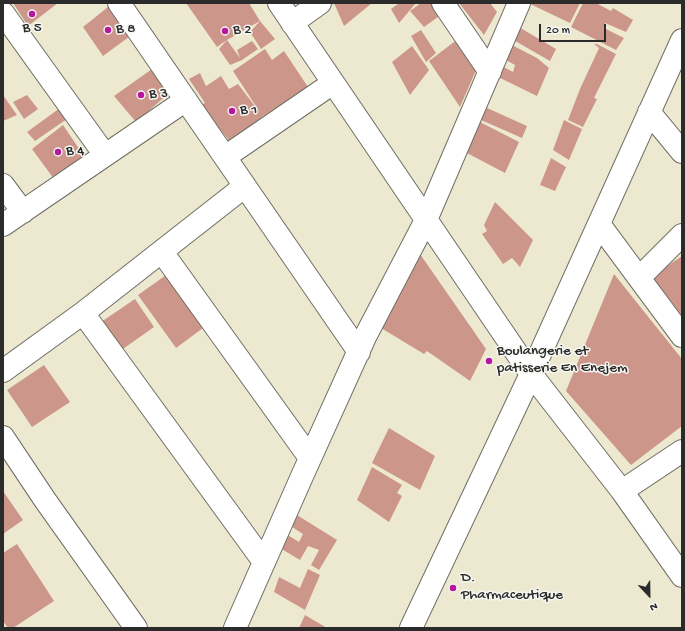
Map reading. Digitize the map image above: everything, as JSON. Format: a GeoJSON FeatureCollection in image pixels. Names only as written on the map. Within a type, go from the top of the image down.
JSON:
{"type":"FeatureCollection","features":[{"type":"Feature","properties":{"kind":"street"},"geometry":{"type":"LineString","coordinates":[[119,3],[359,352]]}},
{"type":"Feature","properties":{"kind":"street"},"geometry":{"type":"LineString","coordinates":[[279,3],[530,374],[622,491],[682,576]]}},
{"type":"Feature","properties":{"kind":"street"},"geometry":{"type":"LineString","coordinates":[[292,23],[320,3]]}},
{"type":"Feature","properties":{"kind":"street"},"geometry":{"type":"LineString","coordinates":[[443,3],[490,72]]}},
{"type":"Feature","properties":{"kind":"street"},"geometry":{"type":"LineString","coordinates":[[235,628],[310,458],[359,352],[426,220],[519,3]]}},
{"type":"Feature","properties":{"kind":"street"},"geometry":{"type":"LineString","coordinates":[[3,13],[105,155]]}},
{"type":"Feature","properties":{"kind":"street"},"geometry":{"type":"LineString","coordinates":[[411,628],[530,374],[682,40]]}},
{"type":"Feature","properties":{"kind":"street"},"geometry":{"type":"LineString","coordinates":[[225,157],[333,83]]}},
{"type":"Feature","properties":{"kind":"street"},"geometry":{"type":"LineString","coordinates":[[3,225],[186,100]]}},
{"type":"Feature","properties":{"kind":"street"},"geometry":{"type":"LineString","coordinates":[[649,112],[682,152]]}},
{"type":"Feature","properties":{"kind":"street"},"geometry":{"type":"LineString","coordinates":[[3,185],[23,212]]}},
{"type":"Feature","properties":{"kind":"street"},"geometry":{"type":"LineString","coordinates":[[3,371],[83,313],[245,186]]}},
{"type":"Feature","properties":{"kind":"street"},"geometry":{"type":"LineString","coordinates":[[598,224],[682,336]]}},
{"type":"Feature","properties":{"kind":"street"},"geometry":{"type":"LineString","coordinates":[[639,278],[682,235]]}},
{"type":"Feature","properties":{"kind":"street"},"geometry":{"type":"LineString","coordinates":[[162,252],[310,458]]}},
{"type":"Feature","properties":{"kind":"street"},"geometry":{"type":"LineString","coordinates":[[83,313],[264,562]]}},
{"type":"Feature","properties":{"kind":"street"},"geometry":{"type":"LineString","coordinates":[[5,446],[136,628]]}},
{"type":"Feature","properties":{"kind":"street"},"geometry":{"type":"LineString","coordinates":[[622,491],[682,451]]}},
{"type":"Feature","properties":{"kind":"building","name":"B 5"},"geometry":{"type":"Polygon","coordinates":[[[13,3],[58,3],[28,26],[13,3]]]}},
{"type":"Feature","properties":{"kind":"building","name":"B 8"},"geometry":{"type":"Polygon","coordinates":[[[113,3],[133,34],[103,56],[83,27],[113,3]]]}},
{"type":"Feature","properties":{"kind":"building","name":"B 2"},"geometry":{"type":"Polygon","coordinates":[[[186,3],[249,3],[260,21],[217,47],[186,3]]]}},
{"type":"Feature","properties":{"kind":"building"},"geometry":{"type":"Polygon","coordinates":[[[334,3],[372,3],[344,26],[334,3]]]}},
{"type":"Feature","properties":{"kind":"building"},"geometry":{"type":"Polygon","coordinates":[[[399,3],[416,3],[399,23],[391,9],[399,3]]]}},
{"type":"Feature","properties":{"kind":"building"},"geometry":{"type":"Polygon","coordinates":[[[421,3],[436,3],[442,14],[424,27],[410,11],[421,3]]]}},
{"type":"Feature","properties":{"kind":"building"},"geometry":{"type":"Polygon","coordinates":[[[459,3],[490,3],[497,12],[484,35],[459,3]]]}},
{"type":"Feature","properties":{"kind":"building"},"geometry":{"type":"Polygon","coordinates":[[[528,3],[580,3],[570,23],[528,3]]]}},
{"type":"Feature","properties":{"kind":"building"},"geometry":{"type":"Polygon","coordinates":[[[583,3],[596,3],[611,11],[613,8],[633,20],[626,32],[605,23],[604,28],[624,38],[616,50],[571,27],[583,3]]]}},
{"type":"Feature","properties":{"kind":"building"},"geometry":{"type":"Polygon","coordinates":[[[260,21],[275,39],[261,49],[250,32],[260,21]]]}},
{"type":"Feature","properties":{"kind":"building"},"geometry":{"type":"Polygon","coordinates":[[[517,26],[556,49],[550,61],[510,38],[517,26]]]}},
{"type":"Feature","properties":{"kind":"building"},"geometry":{"type":"Polygon","coordinates":[[[421,30],[436,53],[426,62],[411,36],[421,30]]]}},
{"type":"Feature","properties":{"kind":"building"},"geometry":{"type":"Polygon","coordinates":[[[458,39],[477,68],[460,107],[429,61],[458,39]]]}},
{"type":"Feature","properties":{"kind":"building"},"geometry":{"type":"Polygon","coordinates":[[[227,40],[240,58],[237,50],[252,41],[258,49],[242,60],[230,65],[219,49],[227,40]]]}},
{"type":"Feature","properties":{"kind":"building"},"geometry":{"type":"Polygon","coordinates":[[[510,44],[537,58],[549,68],[537,96],[494,75],[500,65],[513,72],[515,65],[504,59],[510,44]]]}},
{"type":"Feature","properties":{"kind":"building"},"geometry":{"type":"Polygon","coordinates":[[[594,44],[597,44],[616,54],[594,98],[597,99],[583,127],[568,120],[580,89],[599,48],[594,44]]]}},
{"type":"Feature","properties":{"kind":"building"},"geometry":{"type":"Polygon","coordinates":[[[412,46],[429,70],[410,95],[392,62],[412,46]]]}},
{"type":"Feature","properties":{"kind":"building"},"geometry":{"type":"Polygon","coordinates":[[[265,49],[272,60],[284,51],[308,87],[263,116],[231,143],[201,105],[205,103],[189,79],[200,73],[206,86],[221,76],[229,89],[238,84],[261,114],[233,71],[265,49]]]}},
{"type":"Feature","properties":{"kind":"building","name":"B 3"},"geometry":{"type":"Polygon","coordinates":[[[152,69],[168,94],[136,122],[114,96],[152,69]]]}},
{"type":"Feature","properties":{"kind":"building"},"geometry":{"type":"Polygon","coordinates":[[[3,95],[17,115],[3,121],[3,95]]]}},
{"type":"Feature","properties":{"kind":"building"},"geometry":{"type":"Polygon","coordinates":[[[27,95],[38,109],[24,119],[13,102],[27,95]]]}},
{"type":"Feature","properties":{"kind":"building"},"geometry":{"type":"Polygon","coordinates":[[[60,108],[67,119],[35,141],[27,132],[60,108]]]}},
{"type":"Feature","properties":{"kind":"building"},"geometry":{"type":"Polygon","coordinates":[[[487,108],[527,126],[522,138],[481,120],[487,108]]]}},
{"type":"Feature","properties":{"kind":"building"},"geometry":{"type":"Polygon","coordinates":[[[564,120],[582,129],[569,160],[553,150],[564,120]]]}},
{"type":"Feature","properties":{"kind":"building"},"geometry":{"type":"Polygon","coordinates":[[[478,121],[519,142],[505,173],[465,152],[478,121]]]}},
{"type":"Feature","properties":{"kind":"building","name":"B 4"},"geometry":{"type":"Polygon","coordinates":[[[63,125],[84,156],[54,179],[32,149],[63,125]]]}},
{"type":"Feature","properties":{"kind":"building"},"geometry":{"type":"Polygon","coordinates":[[[551,158],[566,167],[555,191],[540,185],[551,158]]]}},
{"type":"Feature","properties":{"kind":"building"},"geometry":{"type":"Polygon","coordinates":[[[495,202],[533,240],[520,267],[512,258],[503,264],[482,234],[487,231],[484,225],[495,202]]]}},
{"type":"Feature","properties":{"kind":"building"},"geometry":{"type":"Polygon","coordinates":[[[420,254],[486,349],[470,381],[427,351],[424,354],[381,328],[420,254]]]}},
{"type":"Feature","properties":{"kind":"building"},"geometry":{"type":"Polygon","coordinates":[[[682,256],[682,323],[651,277],[682,256]]]}},
{"type":"Feature","properties":{"kind":"building"},"geometry":{"type":"Polygon","coordinates":[[[169,273],[207,325],[176,348],[138,295],[169,273]]]}},
{"type":"Feature","properties":{"kind":"building"},"geometry":{"type":"Polygon","coordinates":[[[614,274],[682,359],[682,426],[631,465],[566,391],[614,274]]]}},
{"type":"Feature","properties":{"kind":"building"},"geometry":{"type":"Polygon","coordinates":[[[135,299],[154,327],[120,351],[101,322],[135,299]]]}},
{"type":"Feature","properties":{"kind":"building"},"geometry":{"type":"Polygon","coordinates":[[[44,365],[70,402],[32,427],[7,390],[44,365]]]}},
{"type":"Feature","properties":{"kind":"building"},"geometry":{"type":"Polygon","coordinates":[[[389,428],[435,456],[420,490],[372,463],[389,428]]]}},
{"type":"Feature","properties":{"kind":"building"},"geometry":{"type":"Polygon","coordinates":[[[372,467],[402,485],[397,493],[402,496],[389,522],[357,500],[372,467]]]}},
{"type":"Feature","properties":{"kind":"building"},"geometry":{"type":"Polygon","coordinates":[[[3,491],[23,520],[3,534],[3,491]]]}},
{"type":"Feature","properties":{"kind":"building"},"geometry":{"type":"Polygon","coordinates":[[[297,515],[337,540],[319,570],[311,565],[319,550],[308,546],[300,560],[280,548],[286,534],[299,542],[303,534],[292,527],[297,515]]]}},
{"type":"Feature","properties":{"kind":"building"},"geometry":{"type":"Polygon","coordinates":[[[17,544],[54,601],[13,628],[8,628],[3,621],[3,553],[17,544]]]}},
{"type":"Feature","properties":{"kind":"building"},"geometry":{"type":"Polygon","coordinates":[[[308,569],[320,575],[305,610],[274,592],[279,577],[300,588],[308,569]]]}},
{"type":"Feature","properties":{"kind":"building"},"geometry":{"type":"Polygon","coordinates":[[[305,615],[327,628],[299,628],[305,615]]]}},
{"type":"Feature","properties":{"kind":"place","name":"B 5"},"geometry":{"type":"Point","coordinates":[32,14]}},
{"type":"Feature","properties":{"kind":"place","name":"B 8"},"geometry":{"type":"Point","coordinates":[108,30]}},
{"type":"Feature","properties":{"kind":"place","name":"B 2"},"geometry":{"type":"Point","coordinates":[225,31]}},
{"type":"Feature","properties":{"kind":"place","name":"B 3"},"geometry":{"type":"Point","coordinates":[141,95]}},
{"type":"Feature","properties":{"kind":"place","name":"B 1"},"geometry":{"type":"Point","coordinates":[232,111]}},
{"type":"Feature","properties":{"kind":"place","name":"B 4"},"geometry":{"type":"Point","coordinates":[58,152]}},
{"type":"Feature","properties":{"kind":"place","name":"Boulangerie et patisserie En Enejem"},"geometry":{"type":"Point","coordinates":[489,361]}},
{"type":"Feature","properties":{"kind":"place","name":"D. Pharmaceutique"},"geometry":{"type":"Point","coordinates":[453,588]}}]}
